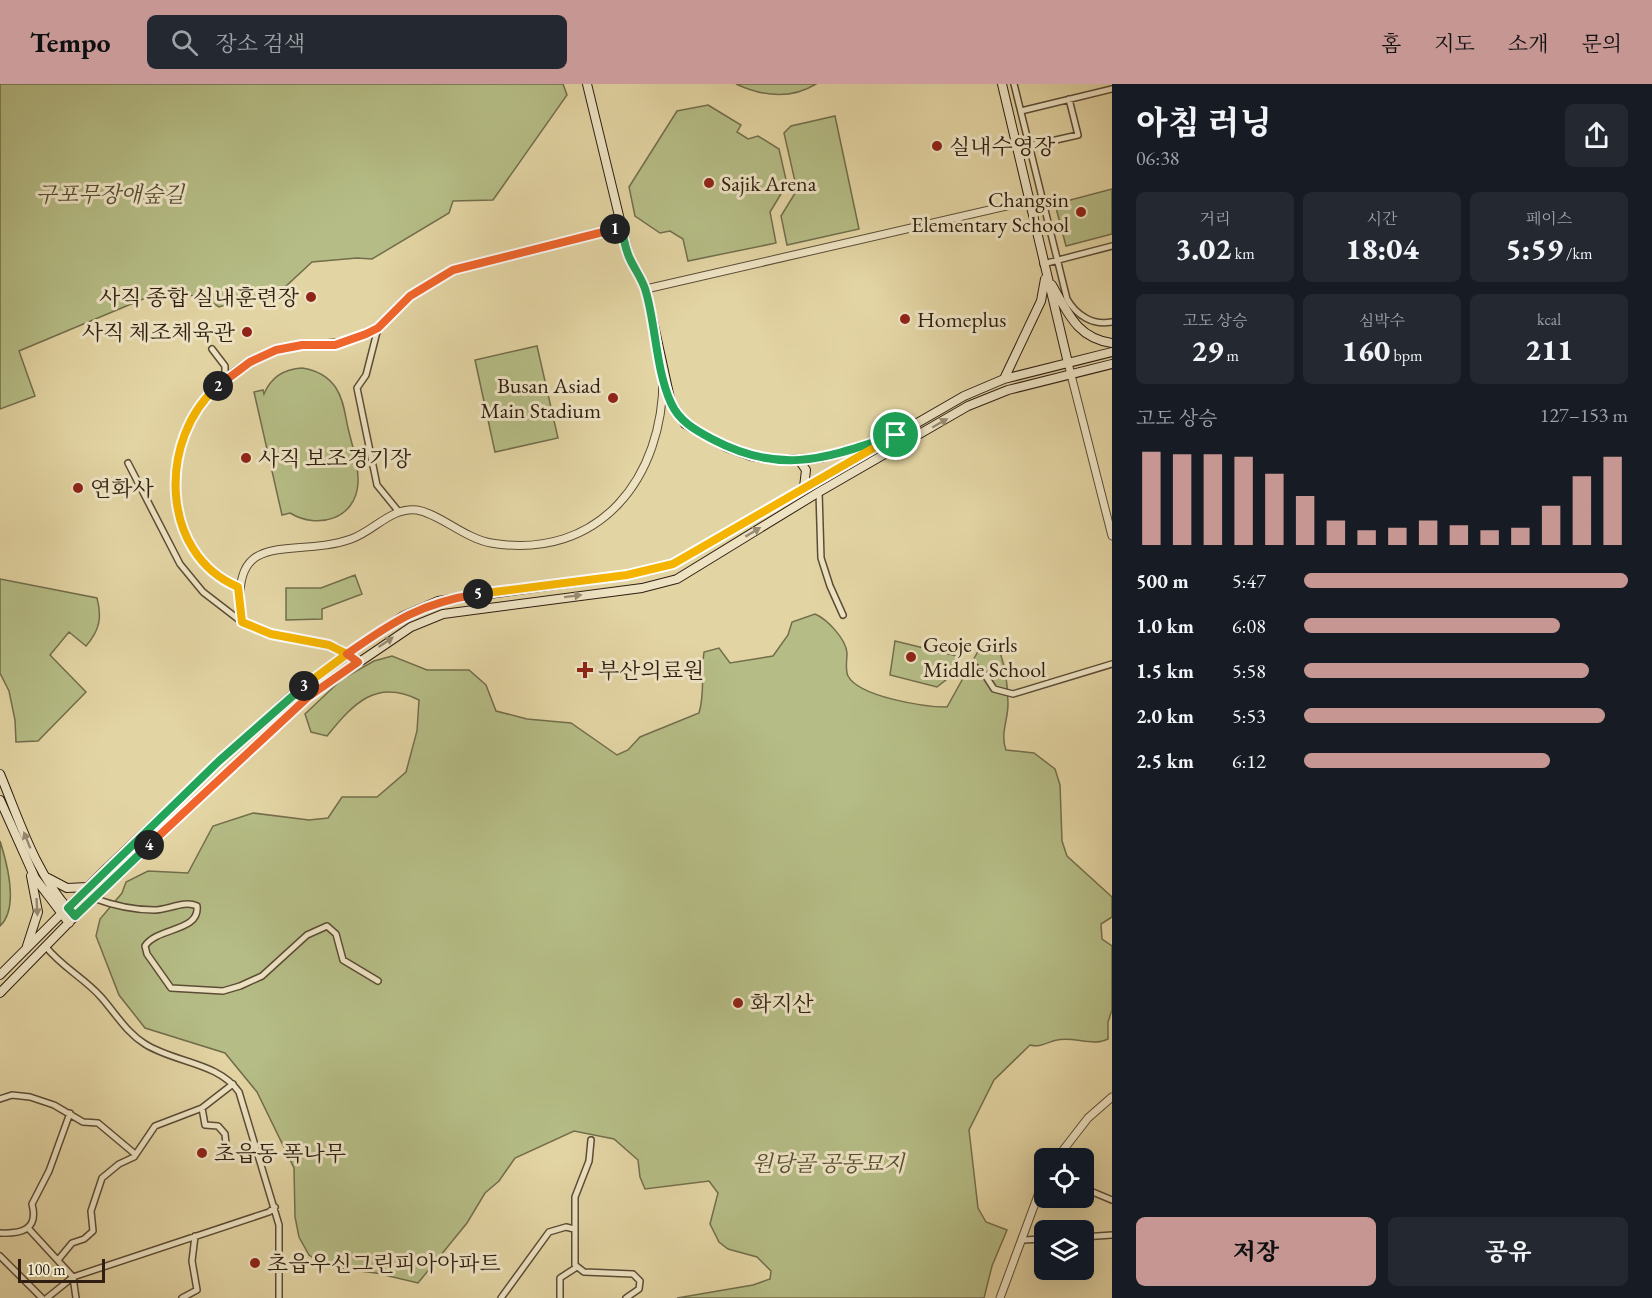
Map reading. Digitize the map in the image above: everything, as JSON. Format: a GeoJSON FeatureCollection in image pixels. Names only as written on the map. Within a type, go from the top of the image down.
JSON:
{"type":"FeatureCollection","features":[{"type":"Feature","properties":{"kind":"main road"},"geometry":{"type":"LineString","coordinates":[[587,84],[628,257],[646,289],[671,404],[686,424],[726,447],[750,456],[776,460],[799,460],[843,454],[896,435]]}},
{"type":"Feature","properties":{"kind":"main road"},"geometry":{"type":"LineString","coordinates":[[1002,84],[1068,363]]}},
{"type":"Feature","properties":{"kind":"main road"},"geometry":{"type":"LineString","coordinates":[[1046,275],[1079,327],[1097,340],[1112,342]]}},
{"type":"Feature","properties":{"kind":"main road"},"geometry":{"type":"LineString","coordinates":[[1004,379],[1041,301],[1046,275]]}},
{"type":"Feature","properties":{"kind":"main road"},"geometry":{"type":"LineString","coordinates":[[0,975],[219,761],[300,688],[403,616],[438,601],[654,571],[673,564],[964,396],[1004,379],[1112,352]]}},
{"type":"Feature","properties":{"kind":"main road"},"geometry":{"type":"LineString","coordinates":[[0,993],[93,898],[308,697],[411,627],[444,614],[642,588],[677,579],[819,492],[968,406],[1008,390],[1112,364]]}},
{"type":"Feature","properties":{"kind":"main road"},"geometry":{"type":"LineString","coordinates":[[799,460],[806,470],[804,487]]}},
{"type":"Feature","properties":{"kind":"main road"},"geometry":{"type":"LineString","coordinates":[[0,774],[44,874],[75,916]]}},
{"type":"Feature","properties":{"kind":"main road"},"geometry":{"type":"LineString","coordinates":[[0,800],[27,864],[38,912],[25,951]]}},
{"type":"Feature","properties":{"kind":"main road"},"geometry":{"type":"LineString","coordinates":[[27,864],[69,923]]}},
{"type":"Feature","properties":{"kind":"main road"},"geometry":{"type":"LineString","coordinates":[[44,874],[67,888],[88,887]]}},
{"type":"Feature","properties":{"kind":"street"},"geometry":{"type":"LineString","coordinates":[[1014,84],[1067,299],[1076,312],[1099,323],[1112,322]]}},
{"type":"Feature","properties":{"kind":"street"},"geometry":{"type":"LineString","coordinates":[[1021,111],[1112,89]]}},
{"type":"Feature","properties":{"kind":"street"},"geometry":{"type":"LineString","coordinates":[[1029,146],[1078,135],[1070,99]]}},
{"type":"Feature","properties":{"kind":"street"},"geometry":{"type":"LineString","coordinates":[[646,289],[1028,201]]}},
{"type":"Feature","properties":{"kind":"street"},"geometry":{"type":"LineString","coordinates":[[238,587],[217,575],[198,552],[184,529],[174,489],[177,459],[186,429],[201,403],[225,380],[250,362],[276,350],[302,345],[335,345],[378,328],[410,296],[453,270],[621,228]]}},
{"type":"Feature","properties":{"kind":"street"},"geometry":{"type":"LineString","coordinates":[[1043,264],[1112,246]]}},
{"type":"Feature","properties":{"kind":"street"},"geometry":{"type":"LineString","coordinates":[[378,328],[366,375],[357,388],[377,484],[399,512]]}},
{"type":"Feature","properties":{"kind":"street"},"geometry":{"type":"LineString","coordinates":[[212,349],[225,366],[225,380]]}},
{"type":"Feature","properties":{"kind":"street"},"geometry":{"type":"LineString","coordinates":[[1068,363],[1112,536]]}},
{"type":"Feature","properties":{"kind":"street"},"geometry":{"type":"LineString","coordinates":[[242,622],[238,587],[246,569],[262,553],[282,547],[307,548],[337,544],[369,531],[399,512],[418,510],[464,534],[489,543],[532,545],[564,539],[601,521],[622,501],[642,473],[657,435],[663,373]]}},
{"type":"Feature","properties":{"kind":"street"},"geometry":{"type":"LineString","coordinates":[[129,463],[180,564],[203,592],[242,622],[271,634],[329,645],[358,662]]}},
{"type":"Feature","properties":{"kind":"street"},"geometry":{"type":"LineString","coordinates":[[819,492],[821,558],[843,615]]}},
{"type":"Feature","properties":{"kind":"street"},"geometry":{"type":"LineString","coordinates":[[975,667],[983,672],[994,689],[1013,694],[1112,664]]}},
{"type":"Feature","properties":{"kind":"street"},"geometry":{"type":"LineString","coordinates":[[93,898],[123,907],[156,910],[180,905],[197,906],[198,913],[193,921],[151,938],[145,946],[147,954],[171,988],[223,991],[240,986],[262,976],[307,936],[327,926],[335,930],[343,960],[378,981]]}},
{"type":"Feature","properties":{"kind":"street"},"geometry":{"type":"LineString","coordinates":[[46,947],[101,997],[132,1035],[168,1055],[215,1071],[233,1084],[248,1118],[279,1225],[279,1298]]}},
{"type":"Feature","properties":{"kind":"street"},"geometry":{"type":"LineString","coordinates":[[58,1260],[72,1243],[84,1239],[93,1231],[91,1211],[102,1178],[135,1154],[155,1126],[202,1108],[233,1084]]}},
{"type":"Feature","properties":{"kind":"street"},"geometry":{"type":"LineString","coordinates":[[0,1099],[12,1095],[30,1097],[70,1113],[83,1122],[98,1123],[106,1127],[135,1154]]}},
{"type":"Feature","properties":{"kind":"street"},"geometry":{"type":"LineString","coordinates":[[1065,1148],[1088,1118],[1112,1097]]}},
{"type":"Feature","properties":{"kind":"street"},"geometry":{"type":"LineString","coordinates":[[202,1108],[205,1125],[218,1126],[225,1134],[227,1154]]}},
{"type":"Feature","properties":{"kind":"street"},"geometry":{"type":"LineString","coordinates":[[0,1233],[18,1234],[28,1228],[34,1212],[32,1204],[49,1171],[70,1113]]}},
{"type":"Feature","properties":{"kind":"street"},"geometry":{"type":"LineString","coordinates":[[591,1140],[588,1161],[575,1197],[574,1229],[577,1267],[584,1272],[602,1275],[626,1272],[633,1274],[640,1281],[639,1289],[626,1298]]}},
{"type":"Feature","properties":{"kind":"street"},"geometry":{"type":"LineString","coordinates":[[1094,1193],[1112,1200]]}},
{"type":"Feature","properties":{"kind":"street"},"geometry":{"type":"LineString","coordinates":[[1000,1298],[1023,1240],[1034,1202]]}},
{"type":"Feature","properties":{"kind":"street"},"geometry":{"type":"LineString","coordinates":[[47,1298],[74,1277],[269,1212],[275,1207]]}},
{"type":"Feature","properties":{"kind":"street"},"geometry":{"type":"LineString","coordinates":[[501,1298],[549,1232],[566,1227],[574,1229]]}},
{"type":"Feature","properties":{"kind":"street"},"geometry":{"type":"LineString","coordinates":[[28,1228],[74,1277],[76,1298]]}},
{"type":"Feature","properties":{"kind":"street"},"geometry":{"type":"LineString","coordinates":[[182,1298],[197,1290],[192,1261],[195,1236]]}},
{"type":"Feature","properties":{"kind":"street"},"geometry":{"type":"LineString","coordinates":[[1094,1237],[1112,1236]]}},
{"type":"Feature","properties":{"kind":"street"},"geometry":{"type":"LineString","coordinates":[[1023,1240],[1034,1239]]}},
{"type":"Feature","properties":{"kind":"street"},"geometry":{"type":"LineString","coordinates":[[0,1256],[42,1298]]}},
{"type":"Feature","properties":{"kind":"street"},"geometry":{"type":"LineString","coordinates":[[560,1298],[561,1278],[577,1267]]}},
{"type":"Feature","properties":{"kind":"green space","name":"구포무장애숲길"},"geometry":{"type":"Polygon","coordinates":[[[0,84],[563,84],[567,95],[493,200],[453,201],[449,213],[372,259],[312,262],[285,287],[219,307],[202,296],[155,294],[19,351],[35,396],[0,409],[0,84]]]}},
{"type":"Feature","properties":{"kind":"green space"},"geometry":{"type":"Polygon","coordinates":[[[736,84],[816,84],[796,92],[776,94],[756,91],[736,84]]]}},
{"type":"Feature","properties":{"kind":"green space"},"geometry":{"type":"Polygon","coordinates":[[[708,105],[741,125],[737,132],[748,139],[758,136],[779,149],[787,184],[770,212],[776,243],[688,261],[683,239],[670,231],[660,233],[635,216],[629,187],[677,111],[708,105]]]}},
{"type":"Feature","properties":{"kind":"green space"},"geometry":{"type":"Polygon","coordinates":[[[835,116],[859,229],[787,245],[781,216],[797,190],[784,133],[791,126],[835,116]]]}},
{"type":"Feature","properties":{"kind":"green space"},"geometry":{"type":"Polygon","coordinates":[[[1112,189],[1112,234],[1066,246],[1055,204],[1112,189]]]}},
{"type":"Feature","properties":{"kind":"green space"},"geometry":{"type":"Polygon","coordinates":[[[537,346],[558,438],[495,452],[475,360],[537,346]]]}},
{"type":"Feature","properties":{"kind":"green space"},"geometry":{"type":"Polygon","coordinates":[[[302,368],[325,377],[339,393],[357,469],[356,495],[350,505],[334,518],[323,520],[312,521],[290,513],[282,515],[254,392],[263,390],[264,394],[270,383],[279,375],[289,370],[302,368]]]}},
{"type":"Feature","properties":{"kind":"green space"},"geometry":{"type":"Polygon","coordinates":[[[355,575],[362,594],[322,609],[322,619],[286,620],[286,588],[321,588],[355,575]]]}},
{"type":"Feature","properties":{"kind":"green space"},"geometry":{"type":"Polygon","coordinates":[[[0,579],[97,598],[99,623],[86,646],[69,632],[50,655],[86,692],[38,741],[16,742],[15,720],[9,691],[0,673],[0,579]]]}},
{"type":"Feature","properties":{"kind":"green space","name":"원당골 공동묘지"},"geometry":{"type":"Polygon","coordinates":[[[815,614],[840,636],[847,653],[847,674],[855,683],[878,695],[909,703],[947,707],[981,646],[1000,652],[1008,698],[1004,738],[1006,750],[1034,753],[1055,769],[1060,785],[1062,841],[1067,856],[1112,897],[1112,917],[1101,924],[1102,939],[1112,946],[1112,1010],[1108,1022],[1108,1039],[1096,1042],[1063,1039],[1030,1045],[994,1080],[969,1130],[978,1208],[986,1222],[1007,1230],[992,1266],[984,1298],[677,1298],[753,1285],[770,1279],[771,1271],[757,1257],[728,1249],[719,1242],[710,1224],[718,1193],[709,1181],[645,1189],[640,1177],[638,1160],[614,1139],[574,1131],[515,1158],[499,1181],[485,1193],[467,1223],[418,1283],[376,1273],[327,1267],[309,1255],[299,1237],[295,1217],[294,1168],[257,1092],[225,1053],[145,1028],[119,995],[96,936],[100,919],[122,893],[126,882],[148,871],[188,873],[213,826],[253,813],[309,820],[328,818],[342,797],[377,797],[406,772],[417,731],[419,700],[404,694],[378,693],[356,705],[327,736],[311,732],[305,714],[342,679],[374,661],[392,656],[427,670],[469,670],[486,685],[496,711],[527,719],[571,723],[617,755],[628,750],[640,737],[699,713],[704,652],[719,648],[730,663],[773,656],[788,635],[792,622],[815,614]]]}},
{"type":"Feature","properties":{"kind":"green space"},"geometry":{"type":"Polygon","coordinates":[[[895,641],[957,656],[947,679],[937,687],[890,675],[895,641]]]}},
{"type":"Feature","properties":{"kind":"green space"},"geometry":{"type":"Polygon","coordinates":[[[0,841],[6,861],[10,897],[6,918],[0,926],[0,841]]]}},
{"type":"Feature","properties":{"kind":"place","name":"실내수영장"},"geometry":{"type":"Point","coordinates":[937,146]}},
{"type":"Feature","properties":{"kind":"place","name":"Sajik Arena"},"geometry":{"type":"Point","coordinates":[709,183]}},
{"type":"Feature","properties":{"kind":"place","name":"Changsin Elementary School"},"geometry":{"type":"Point","coordinates":[1081,212]}},
{"type":"Feature","properties":{"kind":"place","name":"사직 종합 실내훈련장"},"geometry":{"type":"Point","coordinates":[311,297]}},
{"type":"Feature","properties":{"kind":"place","name":"Homeplus"},"geometry":{"type":"Point","coordinates":[905,319]}},
{"type":"Feature","properties":{"kind":"place","name":"사직 체조체육관"},"geometry":{"type":"Point","coordinates":[247,332]}},
{"type":"Feature","properties":{"kind":"place","name":"Busan Asiad Main Stadium"},"geometry":{"type":"Point","coordinates":[613,398]}},
{"type":"Feature","properties":{"kind":"place","name":"사직 보조경기장"},"geometry":{"type":"Point","coordinates":[246,458]}},
{"type":"Feature","properties":{"kind":"place","name":"연화사"},"geometry":{"type":"Point","coordinates":[78,488]}},
{"type":"Feature","properties":{"kind":"place","name":"Geoje Girls Middle School"},"geometry":{"type":"Point","coordinates":[911,657]}},
{"type":"Feature","properties":{"kind":"place","name":"부산의료원"},"geometry":{"type":"Point","coordinates":[585,670]}},
{"type":"Feature","properties":{"kind":"place","name":"화지산"},"geometry":{"type":"Point","coordinates":[738,1003]}},
{"type":"Feature","properties":{"kind":"place","name":"초읍동 폭나무"},"geometry":{"type":"Point","coordinates":[202,1153]}},
{"type":"Feature","properties":{"kind":"place","name":"초읍우신그린피아아파트"},"geometry":{"type":"Point","coordinates":[255,1263]}},
{"type":"Feature","properties":{"kind":"route"},"geometry":{"type":"LineString","coordinates":[[896,435],[673,564],[654,571],[477,594],[438,601],[403,616],[347,654],[358,662],[308,697],[75,916],[68,908],[219,761],[300,688],[347,654],[339,648],[271,634],[242,622],[238,587],[228,583],[207,565],[184,529],[174,489],[174,474],[186,429],[201,403],[211,392],[250,362],[288,347],[335,345],[366,334],[378,328],[410,296],[453,270],[621,228],[628,257],[646,289],[671,404],[686,424],[726,447],[750,456],[776,460],[821,459],[843,454],[896,435]]}}]}
